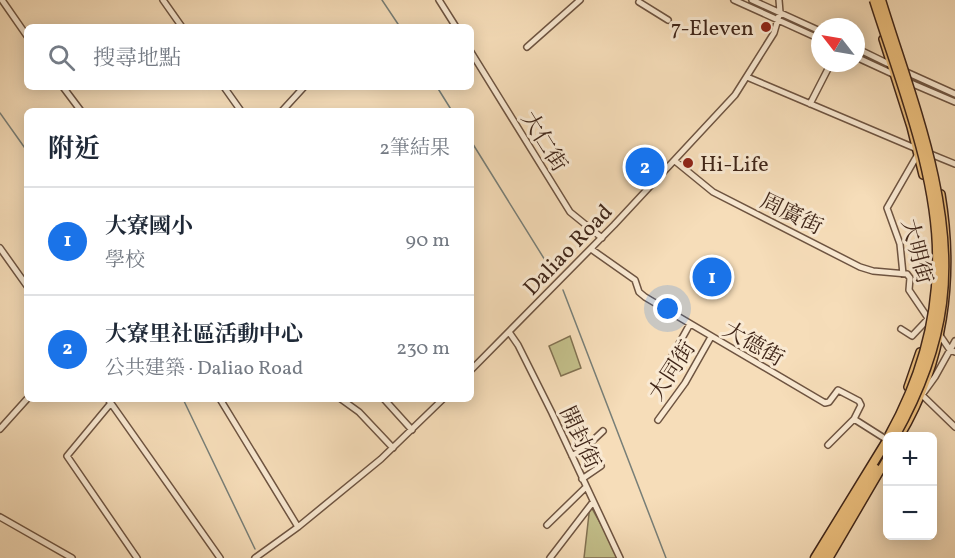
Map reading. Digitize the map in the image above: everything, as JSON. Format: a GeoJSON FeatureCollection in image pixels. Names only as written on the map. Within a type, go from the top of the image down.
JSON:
{"type":"FeatureCollection","features":[{"type":"Feature","properties":{"kind":"highway"},"geometry":{"type":"LineString","coordinates":[[872,0],[927,177],[935,225],[938,265],[935,302],[928,341],[908,396],[890,432]]}},
{"type":"Feature","properties":{"kind":"highway"},"geometry":{"type":"LineString","coordinates":[[883,0],[933,175],[942,224],[944,265],[942,303],[934,343],[915,398],[897,432]]}},
{"type":"Feature","properties":{"kind":"highway"},"geometry":{"type":"LineString","coordinates":[[813,558],[883,444]]}},
{"type":"Feature","properties":{"kind":"highway"},"geometry":{"type":"LineString","coordinates":[[822,558],[883,459]]}},
{"type":"Feature","properties":{"kind":"main road"},"geometry":{"type":"LineString","coordinates":[[872,0],[917,151],[932,226],[935,265],[924,340],[890,432]]}},
{"type":"Feature","properties":{"kind":"main road"},"geometry":{"type":"LineString","coordinates":[[883,0],[908,73],[932,155],[947,222],[949,265],[946,303],[940,335],[922,395],[902,432]]}},
{"type":"Feature","properties":{"kind":"main road"},"geometry":{"type":"LineString","coordinates":[[829,558],[883,466]]}},
{"type":"Feature","properties":{"kind":"street"},"geometry":{"type":"LineString","coordinates":[[2,0],[24,32]]}},
{"type":"Feature","properties":{"kind":"street"},"geometry":{"type":"LineString","coordinates":[[163,0],[180,24]]}},
{"type":"Feature","properties":{"kind":"street"},"geometry":{"type":"LineString","coordinates":[[439,0],[454,24]]}},
{"type":"Feature","properties":{"kind":"street"},"geometry":{"type":"LineString","coordinates":[[527,47],[580,0]]}},
{"type":"Feature","properties":{"kind":"street"},"geometry":{"type":"LineString","coordinates":[[734,0],[811,35]]}},
{"type":"Feature","properties":{"kind":"street"},"geometry":{"type":"LineString","coordinates":[[753,0],[811,27]]}},
{"type":"Feature","properties":{"kind":"street","name":"Daliao Road"},"geometry":{"type":"LineString","coordinates":[[474,367],[602,238],[735,94],[774,33],[780,12],[779,0]]}},
{"type":"Feature","properties":{"kind":"street"},"geometry":{"type":"LineString","coordinates":[[639,2],[668,20]]}},
{"type":"Feature","properties":{"kind":"street"},"geometry":{"type":"LineString","coordinates":[[865,52],[955,94]]}},
{"type":"Feature","properties":{"kind":"street","name":"大仁街"},"geometry":{"type":"LineString","coordinates":[[474,57],[570,212],[602,238]]}},
{"type":"Feature","properties":{"kind":"street"},"geometry":{"type":"LineString","coordinates":[[865,61],[955,102]]}},
{"type":"Feature","properties":{"kind":"street"},"geometry":{"type":"LineString","coordinates":[[810,104],[826,72]]}},
{"type":"Feature","properties":{"kind":"street"},"geometry":{"type":"LineString","coordinates":[[747,77],[917,151],[955,164]]}},
{"type":"Feature","properties":{"kind":"street"},"geometry":{"type":"LineString","coordinates":[[65,90],[79,108]]}},
{"type":"Feature","properties":{"kind":"street"},"geometry":{"type":"LineString","coordinates":[[226,90],[239,108]]}},
{"type":"Feature","properties":{"kind":"street"},"geometry":{"type":"LineString","coordinates":[[285,108],[301,90]]}},
{"type":"Feature","properties":{"kind":"street","name":"大明街"},"geometry":{"type":"LineString","coordinates":[[917,151],[887,208],[900,244],[903,274],[909,276],[909,290],[953,351]]}},
{"type":"Feature","properties":{"kind":"street","name":"周廣街"},"geometry":{"type":"LineString","coordinates":[[675,161],[713,192],[860,267],[869,271],[903,274]]}},
{"type":"Feature","properties":{"kind":"street"},"geometry":{"type":"LineString","coordinates":[[0,248],[24,282]]}},
{"type":"Feature","properties":{"kind":"street","name":"大德街"},"geometry":{"type":"LineString","coordinates":[[591,249],[635,280],[639,292],[645,297],[825,404],[836,391],[841,390],[861,403],[854,419]]}},
{"type":"Feature","properties":{"kind":"street"},"geometry":{"type":"LineString","coordinates":[[901,329],[912,336],[928,319]]}},
{"type":"Feature","properties":{"kind":"street"},"geometry":{"type":"LineString","coordinates":[[666,367],[690,324]]}},
{"type":"Feature","properties":{"kind":"street","name":"開封街"},"geometry":{"type":"LineString","coordinates":[[508,332],[518,345],[620,558]]}},
{"type":"Feature","properties":{"kind":"street","name":"大同街"},"geometry":{"type":"LineString","coordinates":[[658,420],[685,383],[711,337]]}},
{"type":"Feature","properties":{"kind":"street"},"geometry":{"type":"LineString","coordinates":[[955,341],[953,351],[922,395],[955,427]]}},
{"type":"Feature","properties":{"kind":"street"},"geometry":{"type":"LineString","coordinates":[[0,429],[24,402]]}},
{"type":"Feature","properties":{"kind":"street"},"geometry":{"type":"LineString","coordinates":[[108,402],[67,456],[137,558]]}},
{"type":"Feature","properties":{"kind":"street"},"geometry":{"type":"LineString","coordinates":[[110,402],[220,558]]}},
{"type":"Feature","properties":{"kind":"street"},"geometry":{"type":"LineString","coordinates":[[222,402],[298,527]]}},
{"type":"Feature","properties":{"kind":"street"},"geometry":{"type":"LineString","coordinates":[[345,402],[359,412],[393,448]]}},
{"type":"Feature","properties":{"kind":"street"},"geometry":{"type":"LineString","coordinates":[[387,402],[412,430]]}},
{"type":"Feature","properties":{"kind":"street"},"geometry":{"type":"LineString","coordinates":[[259,557],[393,448],[439,402]]}},
{"type":"Feature","properties":{"kind":"street"},"geometry":{"type":"LineString","coordinates":[[828,445],[854,419],[857,423],[883,436]]}},
{"type":"Feature","properties":{"kind":"street"},"geometry":{"type":"LineString","coordinates":[[572,456],[603,431]]}},
{"type":"Feature","properties":{"kind":"street"},"geometry":{"type":"LineString","coordinates":[[582,479],[601,466]]}},
{"type":"Feature","properties":{"kind":"street"},"geometry":{"type":"LineString","coordinates":[[547,525],[586,487]]}},
{"type":"Feature","properties":{"kind":"street"},"geometry":{"type":"LineString","coordinates":[[550,558],[593,502]]}},
{"type":"Feature","properties":{"kind":"street"},"geometry":{"type":"LineString","coordinates":[[0,517],[72,558]]}},
{"type":"Feature","properties":{"kind":"shaded area"},"geometry":{"type":"Polygon","coordinates":[[[570,336],[581,368],[561,376],[549,346],[570,336]]]}},
{"type":"Feature","properties":{"kind":"shaded area"},"geometry":{"type":"Polygon","coordinates":[[[590,505],[620,558],[584,558],[590,505]]]}},
{"type":"Feature","properties":{"kind":"waterway"},"geometry":{"type":"LineString","coordinates":[[382,0],[398,24]]}},
{"type":"Feature","properties":{"kind":"waterway"},"geometry":{"type":"LineString","coordinates":[[439,90],[450,108]]}},
{"type":"Feature","properties":{"kind":"waterway"},"geometry":{"type":"LineString","coordinates":[[0,113],[24,147]]}},
{"type":"Feature","properties":{"kind":"waterway"},"geometry":{"type":"LineString","coordinates":[[474,146],[553,273]]}},
{"type":"Feature","properties":{"kind":"waterway"},"geometry":{"type":"LineString","coordinates":[[563,290],[666,558]]}},
{"type":"Feature","properties":{"kind":"waterway"},"geometry":{"type":"LineString","coordinates":[[184,402],[255,549]]}},
{"type":"Feature","properties":{"kind":"place","name":"7-Eleven"},"geometry":{"type":"Point","coordinates":[766,27]}},
{"type":"Feature","properties":{"kind":"place","name":"Hi-Life"},"geometry":{"type":"Point","coordinates":[688,163]}},
{"type":"Feature","properties":{"kind":"place","name":"大寮里社區活動中心"},"geometry":{"type":"Point","coordinates":[645,167]}},
{"type":"Feature","properties":{"kind":"place","name":"大寮國小"},"geometry":{"type":"Point","coordinates":[712,277]}}]}
